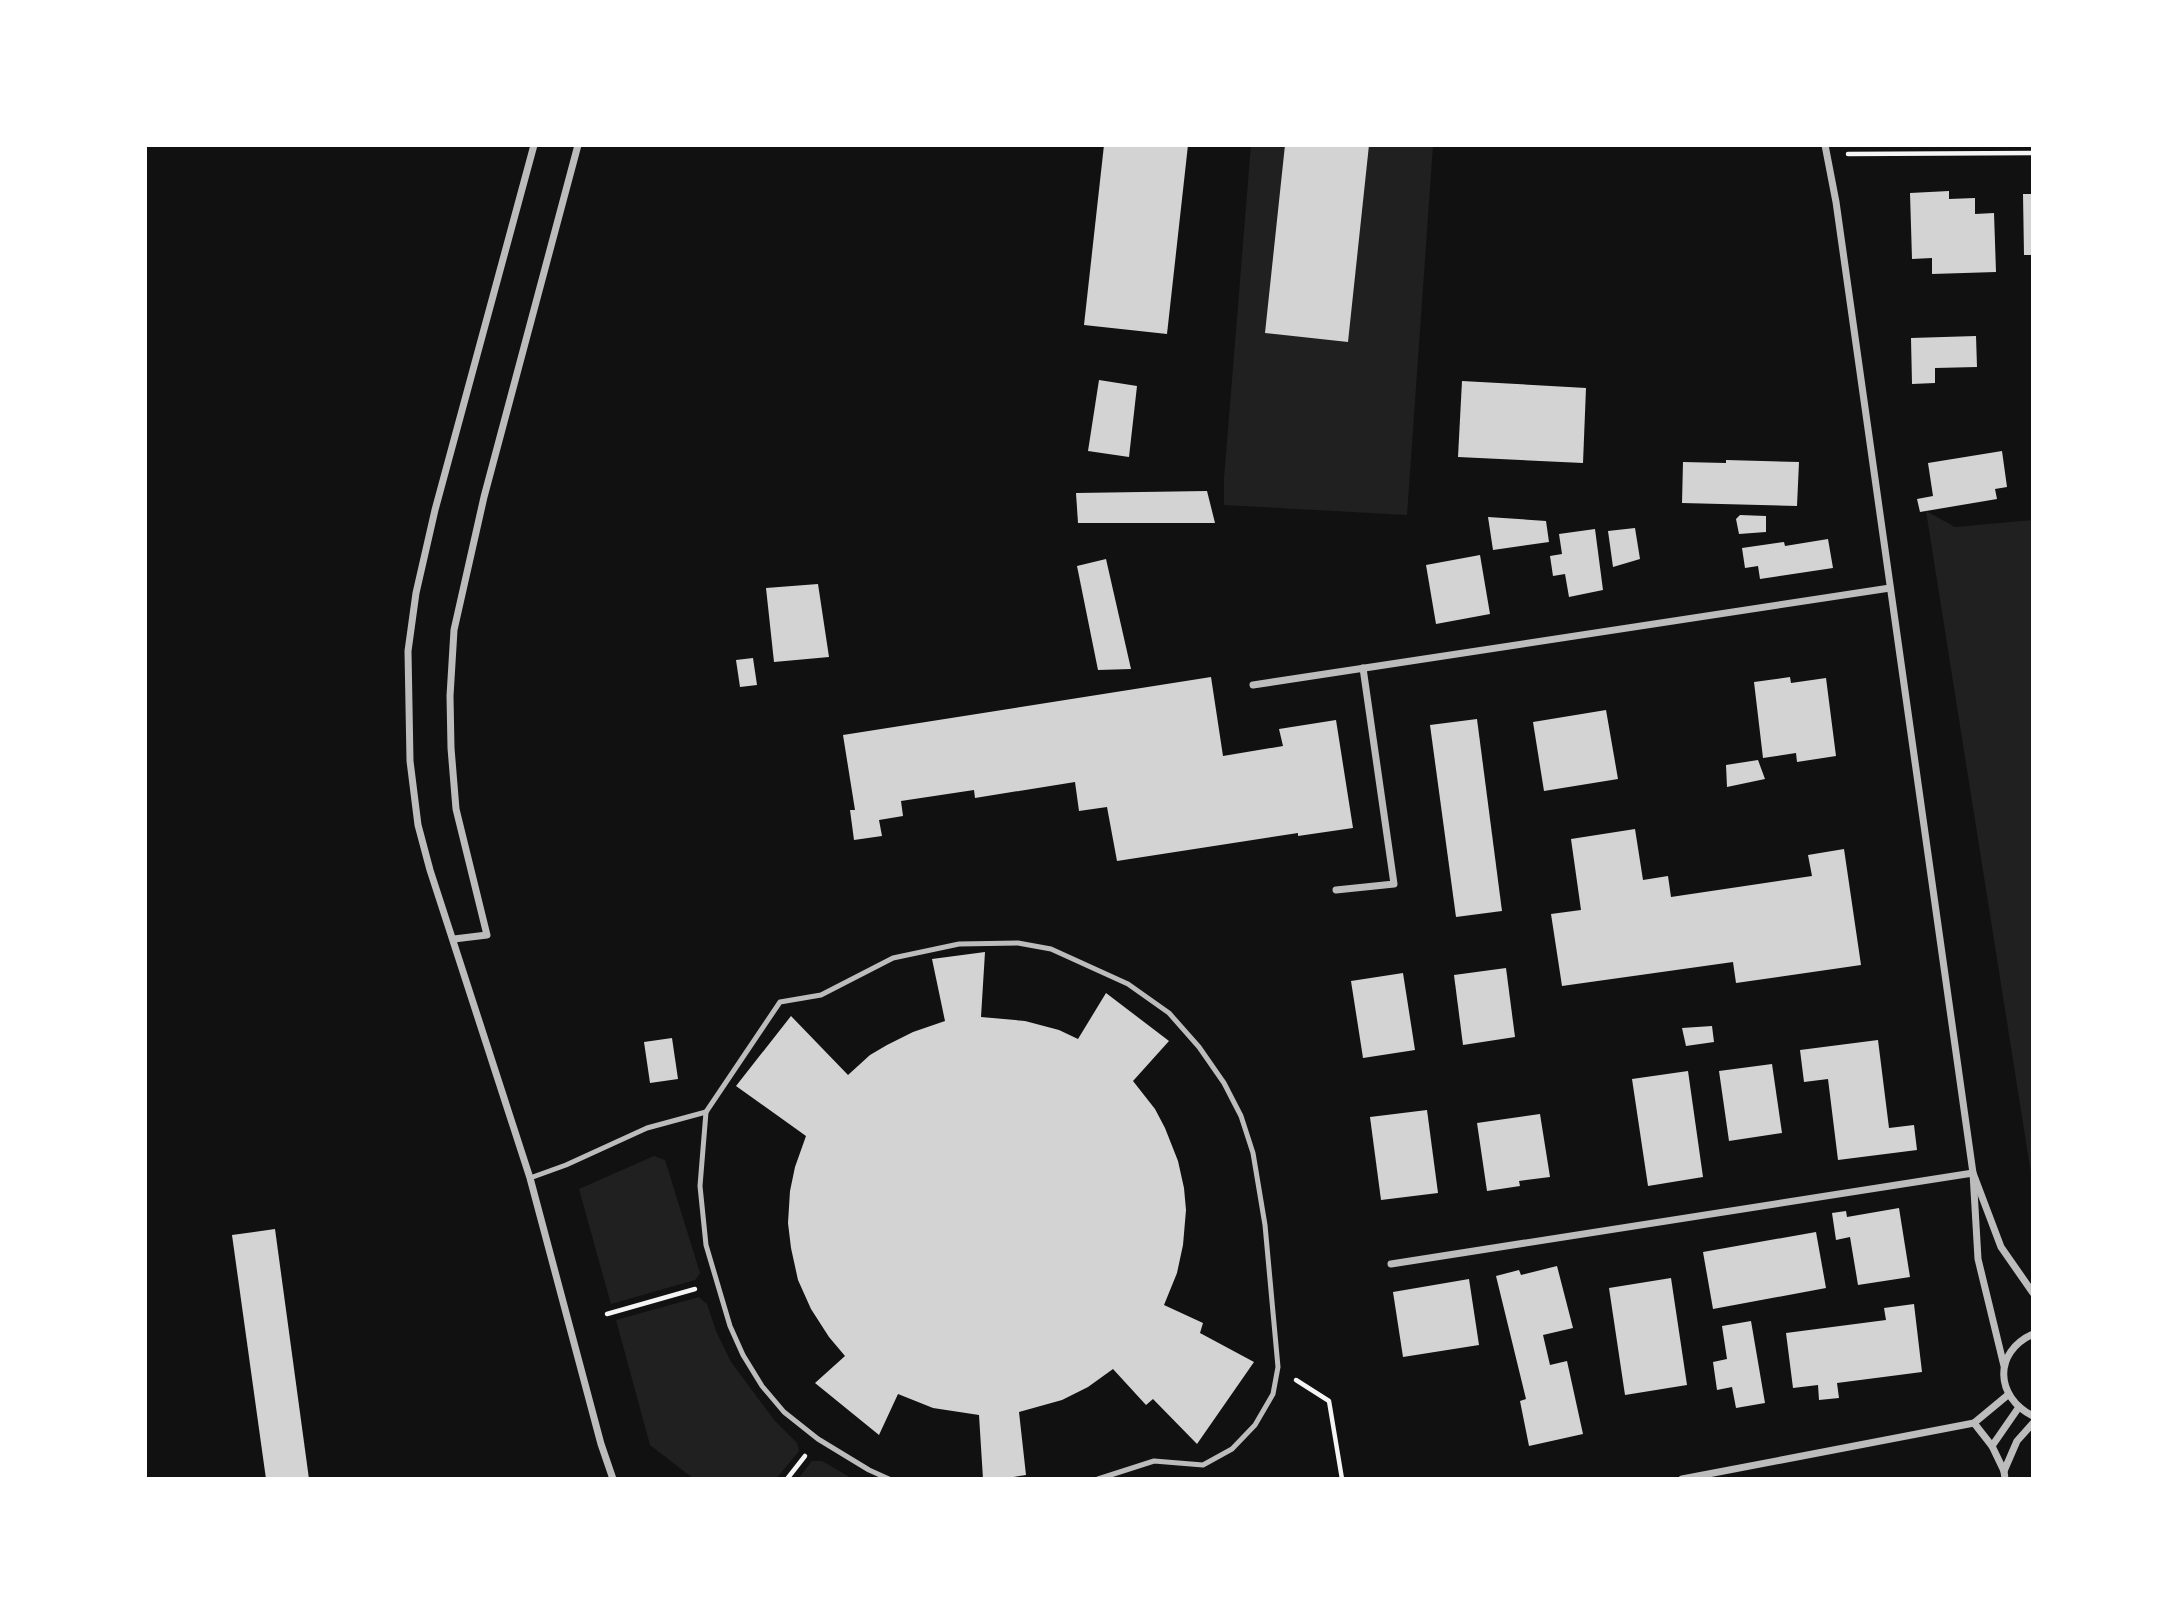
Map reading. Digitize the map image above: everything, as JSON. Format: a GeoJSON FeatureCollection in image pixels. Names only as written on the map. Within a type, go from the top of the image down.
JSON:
{"type":"FeatureCollection","features":[{"type":"Feature","properties":{"kind":"street"},"geometry":{"type":"LineString","coordinates":[[534,145],[435,510],[416,593],[408,651],[411,761],[418,825],[430,870],[530,1178],[601,1444],[613,1479]]}},
{"type":"Feature","properties":{"kind":"street"},"geometry":{"type":"LineString","coordinates":[[454,939],[487,936],[456,808],[450,695],[454,631],[484,498],[578,145]]}},
{"type":"Feature","properties":{"kind":"street"},"geometry":{"type":"LineString","coordinates":[[1826,149],[1836,202],[1973,1173],[1978,1259],[2004,1366],[2003,1381],[2019,1407],[2033,1416]]}},
{"type":"Feature","properties":{"kind":"street"},"geometry":{"type":"LineString","coordinates":[[1253,685],[1890,588]]}},
{"type":"Feature","properties":{"kind":"street"},"geometry":{"type":"LineString","coordinates":[[1336,890],[1394,884],[1363,668]]}},
{"type":"Feature","properties":{"kind":"street"},"geometry":{"type":"LineString","coordinates":[[1391,1264],[1973,1173]]}},
{"type":"Feature","properties":{"kind":"street"},"geometry":{"type":"LineString","coordinates":[[1973,1173],[2001,1247],[2033,1293]]}},
{"type":"Feature","properties":{"kind":"street"},"geometry":{"type":"LineString","coordinates":[[2004,1366],[2013,1348],[2023,1338],[2033,1334]]}},
{"type":"Feature","properties":{"kind":"street"},"geometry":{"type":"LineString","coordinates":[[1682,1479],[1974,1423],[2009,1394]]}},
{"type":"Feature","properties":{"kind":"street"},"geometry":{"type":"LineString","coordinates":[[1992,1446],[2019,1407]]}},
{"type":"Feature","properties":{"kind":"street"},"geometry":{"type":"LineString","coordinates":[[1974,1423],[1992,1446],[2005,1475]]}},
{"type":"Feature","properties":{"kind":"street"},"geometry":{"type":"LineString","coordinates":[[2005,1475],[2017,1441],[2033,1423]]}},
{"type":"Feature","properties":{"kind":"lane"},"geometry":{"type":"LineString","coordinates":[[888,1479],[818,1439],[784,1412],[762,1386],[743,1355],[730,1326],[706,1245],[700,1185],[706,1112],[780,1002],[821,995],[894,958],[959,944],[1018,943],[1051,950],[1091,966],[1128,984],[1169,1013],[1206,1056],[1241,1116],[1253,1153],[1265,1225],[1278,1367],[1273,1394],[1255,1425],[1232,1450],[1203,1465],[1154,1461],[1098,1479]]}},
{"type":"Feature","properties":{"kind":"lane"},"geometry":{"type":"LineString","coordinates":[[530,1178],[566,1165],[647,1128],[706,1112]]}},
{"type":"Feature","properties":{"kind":"lane"},"geometry":{"type":"LineString","coordinates":[[1732,1469],[1734,1479]]}},
{"type":"Feature","properties":{"kind":"path"},"geometry":{"type":"LineString","coordinates":[[1826,149],[2033,153]]}},
{"type":"Feature","properties":{"kind":"path"},"geometry":{"type":"LineString","coordinates":[[607,1314],[717,1283]]}},
{"type":"Feature","properties":{"kind":"path"},"geometry":{"type":"LineString","coordinates":[[1278,1367],[1329,1401],[1342,1479]]}},
{"type":"Feature","properties":{"kind":"shaded area"},"geometry":{"type":"Polygon","coordinates":[[[1251,145],[1433,145],[1407,515],[1224,505],[1251,145]]]}},
{"type":"Feature","properties":{"kind":"shaded area"},"geometry":{"type":"Polygon","coordinates":[[[1926,511],[1955,527],[2033,520],[2033,1186],[1926,511]]]}},
{"type":"Feature","properties":{"kind":"shaded area"},"geometry":{"type":"Polygon","coordinates":[[[654,1156],[665,1160],[700,1273],[695,1280],[611,1304],[579,1189],[654,1156]]]}},
{"type":"Feature","properties":{"kind":"shaded area"},"geometry":{"type":"Polygon","coordinates":[[[699,1297],[707,1304],[731,1362],[775,1421],[797,1443],[799,1451],[776,1479],[694,1479],[650,1445],[616,1320],[699,1297]]]}},
{"type":"Feature","properties":{"kind":"shaded area"},"geometry":{"type":"Polygon","coordinates":[[[812,1461],[822,1461],[853,1479],[798,1479],[812,1461]]]}},
{"type":"Feature","properties":{"kind":"building"},"geometry":{"type":"Polygon","coordinates":[[[1104,145],[1188,145],[1167,334],[1084,325],[1104,145]]]}},
{"type":"Feature","properties":{"kind":"building"},"geometry":{"type":"Polygon","coordinates":[[[1285,145],[1369,145],[1348,342],[1265,333],[1285,145]]]}},
{"type":"Feature","properties":{"kind":"building"},"geometry":{"type":"Polygon","coordinates":[[[1949,191],[1949,199],[1975,198],[1975,214],[1994,213],[1996,272],[1932,274],[1932,258],[1912,259],[1910,193],[1949,191]]]}},
{"type":"Feature","properties":{"kind":"building"},"geometry":{"type":"Polygon","coordinates":[[[2023,194],[2033,194],[2033,255],[2024,255],[2023,194]]]}},
{"type":"Feature","properties":{"kind":"building"},"geometry":{"type":"Polygon","coordinates":[[[1976,336],[1977,367],[1935,368],[1935,383],[1912,384],[1911,338],[1976,336]]]}},
{"type":"Feature","properties":{"kind":"building"},"geometry":{"type":"Polygon","coordinates":[[[1099,380],[1137,386],[1129,457],[1088,451],[1099,380]]]}},
{"type":"Feature","properties":{"kind":"building"},"geometry":{"type":"Polygon","coordinates":[[[1462,381],[1586,388],[1583,463],[1458,457],[1462,381]]]}},
{"type":"Feature","properties":{"kind":"building"},"geometry":{"type":"Polygon","coordinates":[[[2002,451],[2007,487],[1995,489],[1997,499],[1920,512],[1917,499],[1933,496],[1928,463],[2002,451]]]}},
{"type":"Feature","properties":{"kind":"building"},"geometry":{"type":"Polygon","coordinates":[[[1726,460],[1799,462],[1797,506],[1682,503],[1683,462],[1726,463],[1726,460]]]}},
{"type":"Feature","properties":{"kind":"building"},"geometry":{"type":"Polygon","coordinates":[[[1207,491],[1215,523],[1078,523],[1076,493],[1207,491]]]}},
{"type":"Feature","properties":{"kind":"building"},"geometry":{"type":"Polygon","coordinates":[[[1740,515],[1766,516],[1766,532],[1739,534],[1736,519],[1740,515]]]}},
{"type":"Feature","properties":{"kind":"building"},"geometry":{"type":"Polygon","coordinates":[[[1488,517],[1546,521],[1549,542],[1493,550],[1488,517]]]}},
{"type":"Feature","properties":{"kind":"building"},"geometry":{"type":"Polygon","coordinates":[[[1635,528],[1640,559],[1613,567],[1608,531],[1635,528]]]}},
{"type":"Feature","properties":{"kind":"building"},"geometry":{"type":"Polygon","coordinates":[[[1595,529],[1603,590],[1569,597],[1565,574],[1553,576],[1550,556],[1562,554],[1559,534],[1595,529]]]}},
{"type":"Feature","properties":{"kind":"building"},"geometry":{"type":"Polygon","coordinates":[[[1828,539],[1833,568],[1760,579],[1758,566],[1745,568],[1742,548],[1784,542],[1785,546],[1828,539]]]}},
{"type":"Feature","properties":{"kind":"building"},"geometry":{"type":"Polygon","coordinates":[[[1480,555],[1490,614],[1436,624],[1426,565],[1480,555]]]}},
{"type":"Feature","properties":{"kind":"building"},"geometry":{"type":"Polygon","coordinates":[[[1106,559],[1131,669],[1098,670],[1077,566],[1106,559]]]}},
{"type":"Feature","properties":{"kind":"building"},"geometry":{"type":"Polygon","coordinates":[[[818,584],[829,657],[774,662],[766,588],[818,584]]]}},
{"type":"Feature","properties":{"kind":"building"},"geometry":{"type":"Polygon","coordinates":[[[753,658],[757,685],[740,687],[736,660],[753,658]]]}},
{"type":"Feature","properties":{"kind":"building"},"geometry":{"type":"Polygon","coordinates":[[[1211,677],[1223,756],[1283,746],[1279,729],[1336,720],[1353,828],[1298,836],[1298,833],[1117,861],[1107,807],[1079,811],[1075,782],[975,798],[974,790],[901,801],[903,816],[879,820],[882,836],[854,840],[850,810],[855,810],[843,735],[1211,677]]]}},
{"type":"Feature","properties":{"kind":"building"},"geometry":{"type":"Polygon","coordinates":[[[1790,677],[1791,683],[1826,678],[1836,756],[1797,762],[1796,753],[1763,758],[1754,682],[1790,677]]]}},
{"type":"Feature","properties":{"kind":"building"},"geometry":{"type":"Polygon","coordinates":[[[1606,710],[1618,779],[1544,791],[1533,722],[1606,710]]]}},
{"type":"Feature","properties":{"kind":"building"},"geometry":{"type":"Polygon","coordinates":[[[1477,719],[1502,911],[1456,917],[1430,725],[1477,719]]]}},
{"type":"Feature","properties":{"kind":"building"},"geometry":{"type":"Polygon","coordinates":[[[1758,760],[1765,779],[1727,787],[1726,765],[1758,760]]]}},
{"type":"Feature","properties":{"kind":"building"},"geometry":{"type":"Polygon","coordinates":[[[1635,829],[1643,880],[1668,876],[1671,897],[1812,876],[1808,855],[1844,849],[1861,965],[1736,983],[1733,962],[1562,986],[1551,914],[1581,910],[1571,839],[1635,829]]]}},
{"type":"Feature","properties":{"kind":"building"},"geometry":{"type":"Polygon","coordinates":[[[985,952],[981,1017],[1025,1021],[1059,1030],[1078,1039],[1106,993],[1169,1041],[1133,1081],[1155,1109],[1165,1128],[1178,1161],[1184,1188],[1186,1210],[1183,1245],[1177,1273],[1164,1305],[1203,1323],[1200,1333],[1254,1362],[1197,1444],[1153,1399],[1146,1405],[1113,1369],[1088,1387],[1062,1400],[1019,1412],[1026,1475],[983,1479],[979,1415],[933,1408],[898,1394],[879,1435],[815,1383],[845,1356],[811,1309],[798,1280],[791,1248],[788,1223],[790,1191],[806,1136],[736,1086],[791,1016],[848,1075],[870,1055],[887,1045],[945,1021],[932,959],[985,952]]]}},
{"type":"Feature","properties":{"kind":"building"},"geometry":{"type":"Polygon","coordinates":[[[1506,968],[1515,1037],[1463,1045],[1454,975],[1506,968]]]}},
{"type":"Feature","properties":{"kind":"building"},"geometry":{"type":"Polygon","coordinates":[[[1403,973],[1415,1050],[1363,1058],[1351,981],[1403,973]]]}},
{"type":"Feature","properties":{"kind":"building"},"geometry":{"type":"Polygon","coordinates":[[[1712,1026],[1714,1042],[1686,1046],[1682,1028],[1712,1026]]]}},
{"type":"Feature","properties":{"kind":"building"},"geometry":{"type":"Polygon","coordinates":[[[672,1038],[678,1079],[650,1083],[644,1042],[672,1038]]]}},
{"type":"Feature","properties":{"kind":"building"},"geometry":{"type":"Polygon","coordinates":[[[1878,1040],[1889,1128],[1914,1125],[1917,1150],[1838,1160],[1828,1079],[1804,1082],[1800,1050],[1878,1040]]]}},
{"type":"Feature","properties":{"kind":"building"},"geometry":{"type":"Polygon","coordinates":[[[1772,1064],[1782,1133],[1729,1141],[1719,1071],[1772,1064]]]}},
{"type":"Feature","properties":{"kind":"building"},"geometry":{"type":"Polygon","coordinates":[[[1688,1071],[1703,1177],[1648,1186],[1632,1079],[1688,1071]]]}},
{"type":"Feature","properties":{"kind":"building"},"geometry":{"type":"Polygon","coordinates":[[[1427,1110],[1438,1193],[1381,1200],[1370,1117],[1427,1110]]]}},
{"type":"Feature","properties":{"kind":"building"},"geometry":{"type":"Polygon","coordinates":[[[1540,1114],[1550,1177],[1519,1181],[1520,1186],[1487,1191],[1477,1123],[1540,1114]]]}},
{"type":"Feature","properties":{"kind":"building"},"geometry":{"type":"Polygon","coordinates":[[[1899,1208],[1910,1277],[1858,1285],[1850,1237],[1836,1240],[1832,1213],[1846,1211],[1847,1217],[1899,1208]]]}},
{"type":"Feature","properties":{"kind":"building"},"geometry":{"type":"Polygon","coordinates":[[[275,1229],[309,1479],[266,1479],[232,1235],[275,1229]]]}},
{"type":"Feature","properties":{"kind":"building"},"geometry":{"type":"Polygon","coordinates":[[[1816,1232],[1826,1288],[1713,1309],[1703,1252],[1816,1232]]]}},
{"type":"Feature","properties":{"kind":"building"},"geometry":{"type":"Polygon","coordinates":[[[1557,1266],[1573,1328],[1543,1335],[1550,1365],[1567,1361],[1583,1434],[1529,1446],[1520,1401],[1526,1399],[1496,1276],[1519,1270],[1521,1275],[1557,1266]]]}},
{"type":"Feature","properties":{"kind":"building"},"geometry":{"type":"Polygon","coordinates":[[[1671,1278],[1687,1385],[1625,1395],[1609,1288],[1671,1278]]]}},
{"type":"Feature","properties":{"kind":"building"},"geometry":{"type":"Polygon","coordinates":[[[1469,1279],[1479,1345],[1403,1357],[1393,1292],[1469,1279]]]}},
{"type":"Feature","properties":{"kind":"building"},"geometry":{"type":"Polygon","coordinates":[[[1914,1304],[1922,1372],[1837,1383],[1839,1398],[1819,1400],[1818,1385],[1793,1388],[1786,1333],[1886,1320],[1884,1308],[1914,1304]]]}},
{"type":"Feature","properties":{"kind":"building"},"geometry":{"type":"Polygon","coordinates":[[[1751,1321],[1765,1403],[1736,1408],[1732,1387],[1717,1390],[1713,1362],[1727,1359],[1722,1326],[1751,1321]]]}}]}
